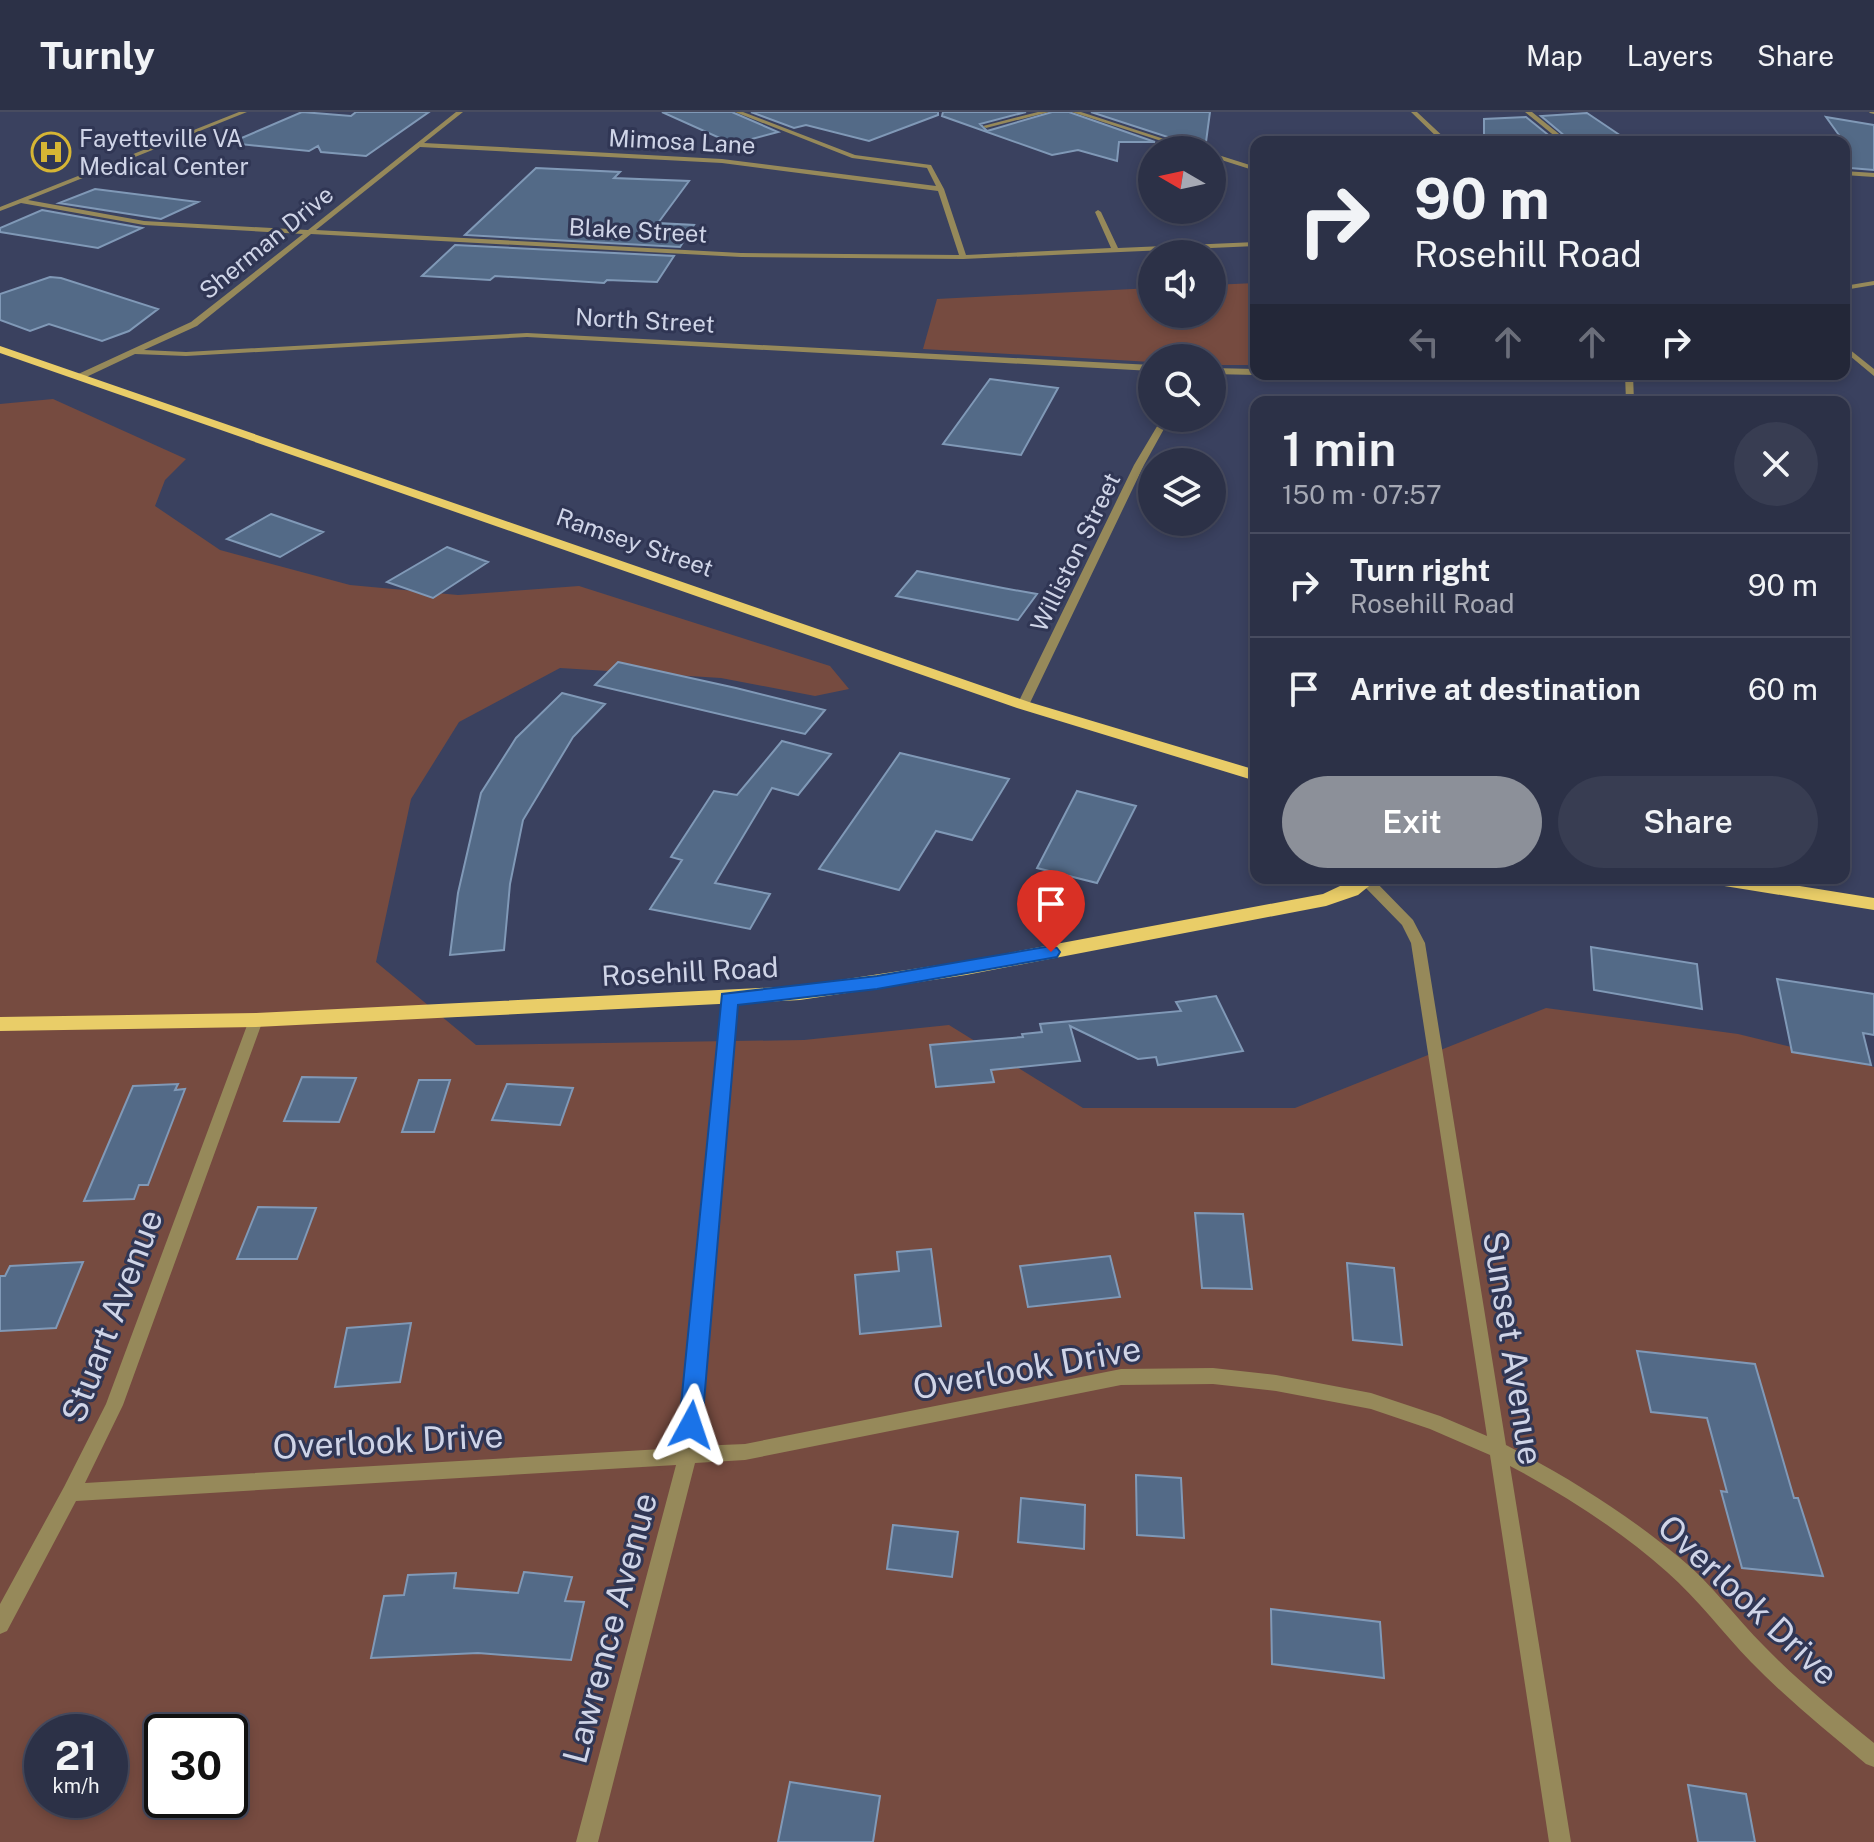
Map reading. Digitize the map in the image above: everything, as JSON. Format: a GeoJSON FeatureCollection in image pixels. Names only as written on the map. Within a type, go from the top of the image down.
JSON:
{"type":"FeatureCollection","features":[{"type":"Feature","properties":{"kind":"main road","name":"Ramsey Street"},"geometry":{"type":"LineString","coordinates":[[0,349],[1023,705],[1250,774]]}},
{"type":"Feature","properties":{"kind":"main road","name":"Rosehill Road"},"geometry":{"type":"LineString","coordinates":[[0,1024],[256,1020],[729,999],[862,985],[996,963],[1326,900],[1360,884]]}},
{"type":"Feature","properties":{"kind":"main road"},"geometry":{"type":"LineString","coordinates":[[1749,884],[1874,904]]}},
{"type":"Feature","properties":{"kind":"street"},"geometry":{"type":"LineString","coordinates":[[0,209],[244,112]]}},
{"type":"Feature","properties":{"kind":"street","name":"Sherman Drive"},"geometry":{"type":"LineString","coordinates":[[79,377],[194,324],[460,112]]}},
{"type":"Feature","properties":{"kind":"street"},"geometry":{"type":"LineString","coordinates":[[738,112],[854,157],[929,166],[941,189],[963,257]]}},
{"type":"Feature","properties":{"kind":"street"},"geometry":{"type":"LineString","coordinates":[[986,126],[1046,112]]}},
{"type":"Feature","properties":{"kind":"street"},"geometry":{"type":"LineString","coordinates":[[1075,112],[1151,136]]}},
{"type":"Feature","properties":{"kind":"street"},"geometry":{"type":"LineString","coordinates":[[1414,112],[1440,136]]}},
{"type":"Feature","properties":{"kind":"street"},"geometry":{"type":"LineString","coordinates":[[1528,112],[1558,136]]}},
{"type":"Feature","properties":{"kind":"street","name":"Mimosa Lane"},"geometry":{"type":"LineString","coordinates":[[419,145],[722,161],[941,189]]}},
{"type":"Feature","properties":{"kind":"street"},"geometry":{"type":"LineString","coordinates":[[1226,159],[1250,167]]}},
{"type":"Feature","properties":{"kind":"street"},"geometry":{"type":"LineString","coordinates":[[1850,173],[1874,175]]}},
{"type":"Feature","properties":{"kind":"street","name":"Blake Street"},"geometry":{"type":"LineString","coordinates":[[20,201],[144,223],[757,255],[963,257],[1250,244]]}},
{"type":"Feature","properties":{"kind":"street"},"geometry":{"type":"LineString","coordinates":[[1098,212],[1114,248]]}},
{"type":"Feature","properties":{"kind":"street"},"geometry":{"type":"LineString","coordinates":[[1850,287],[1874,283]]}},
{"type":"Feature","properties":{"kind":"street","name":"North Street"},"geometry":{"type":"LineString","coordinates":[[136,352],[186,354],[527,335],[1138,367]]}},
{"type":"Feature","properties":{"kind":"street"},"geometry":{"type":"LineString","coordinates":[[1850,352],[1874,373]]}},
{"type":"Feature","properties":{"kind":"street"},"geometry":{"type":"LineString","coordinates":[[1226,371],[1250,372]]}},
{"type":"Feature","properties":{"kind":"street","name":"Williston Street"},"geometry":{"type":"LineString","coordinates":[[1023,705],[1158,432]]}},
{"type":"Feature","properties":{"kind":"street","name":"Sunset Avenue"},"geometry":{"type":"LineString","coordinates":[[1372,884],[1408,923],[1418,943],[1560,1842]]}},
{"type":"Feature","properties":{"kind":"street","name":"Lawrence Avenue"},"geometry":{"type":"LineString","coordinates":[[587,1842],[688,1455],[729,999]]}},
{"type":"Feature","properties":{"kind":"street","name":"Stuart Avenue"},"geometry":{"type":"LineString","coordinates":[[0,1624],[71,1493],[114,1405],[256,1020]]}},
{"type":"Feature","properties":{"kind":"street","name":"Overlook Drive"},"geometry":{"type":"LineString","coordinates":[[71,1493],[745,1452],[1121,1377],[1213,1376],[1276,1383],[1371,1401],[1434,1422],[1498,1450],[1576,1495],[1675,1566],[1759,1656],[1874,1756]]}},
{"type":"Feature","properties":{"kind":"shaded area"},"geometry":{"type":"Polygon","coordinates":[[[1250,283],[1250,365],[1226,365],[1226,344],[1138,344],[1138,361],[923,349],[937,299],[1138,289],[1138,328],[1226,328],[1226,284],[1250,283]]]}},
{"type":"Feature","properties":{"kind":"shaded area"},"geometry":{"type":"Polygon","coordinates":[[[53,399],[186,459],[165,480],[155,506],[220,550],[350,585],[458,595],[579,586],[830,666],[849,689],[815,696],[721,678],[560,668],[459,722],[411,799],[376,962],[476,1045],[804,1040],[949,1025],[1083,1108],[1295,1108],[1546,1008],[1738,1034],[1874,1067],[1874,1842],[0,1842],[0,404],[53,399]]]}},
{"type":"Feature","properties":{"kind":"building"},"geometry":{"type":"Polygon","coordinates":[[[302,112],[351,116],[356,112],[429,112],[366,156],[321,152],[318,146],[309,151],[230,143],[302,112]]]}},
{"type":"Feature","properties":{"kind":"building"},"geometry":{"type":"Polygon","coordinates":[[[662,112],[732,112],[778,132],[733,144],[662,112]]]}},
{"type":"Feature","properties":{"kind":"building"},"geometry":{"type":"Polygon","coordinates":[[[751,112],[938,112],[938,115],[869,141],[806,125],[794,128],[751,112]]]}},
{"type":"Feature","properties":{"kind":"building"},"geometry":{"type":"Polygon","coordinates":[[[943,112],[1026,112],[980,124],[987,131],[1052,112],[1069,112],[1138,136],[1138,142],[1119,142],[1117,161],[1078,150],[1052,155],[942,116],[943,112]]]}},
{"type":"Feature","properties":{"kind":"building"},"geometry":{"type":"Polygon","coordinates":[[[1091,112],[1210,112],[1207,136],[1165,136],[1091,112]]]}},
{"type":"Feature","properties":{"kind":"building"},"geometry":{"type":"Polygon","coordinates":[[[1587,113],[1621,136],[1565,136],[1541,116],[1587,113]]]}},
{"type":"Feature","properties":{"kind":"building"},"geometry":{"type":"Polygon","coordinates":[[[1526,117],[1550,136],[1484,136],[1484,119],[1526,117]]]}},
{"type":"Feature","properties":{"kind":"building"},"geometry":{"type":"Polygon","coordinates":[[[1826,117],[1874,125],[1874,170],[1850,168],[1850,136],[1840,136],[1826,117]]]}},
{"type":"Feature","properties":{"kind":"building"},"geometry":{"type":"Polygon","coordinates":[[[536,168],[620,172],[614,178],[689,181],[658,223],[694,225],[680,247],[465,235],[536,168]]]}},
{"type":"Feature","properties":{"kind":"building"},"geometry":{"type":"Polygon","coordinates":[[[95,189],[198,202],[161,219],[59,203],[95,189]]]}},
{"type":"Feature","properties":{"kind":"building"},"geometry":{"type":"Polygon","coordinates":[[[42,210],[142,228],[98,248],[0,232],[0,228],[42,210]]]}},
{"type":"Feature","properties":{"kind":"building"},"geometry":{"type":"Polygon","coordinates":[[[455,245],[674,256],[657,282],[422,276],[455,245]]]}},
{"type":"Feature","properties":{"kind":"building"},"geometry":{"type":"Polygon","coordinates":[[[50,277],[158,309],[129,331],[102,341],[49,324],[30,331],[0,320],[0,294],[50,277]]]}},
{"type":"Feature","properties":{"kind":"building"},"geometry":{"type":"Polygon","coordinates":[[[990,379],[1058,388],[1021,455],[943,444],[990,379]]]}},
{"type":"Feature","properties":{"kind":"building"},"geometry":{"type":"Polygon","coordinates":[[[271,514],[323,532],[280,557],[227,539],[271,514]]]}},
{"type":"Feature","properties":{"kind":"building"},"geometry":{"type":"Polygon","coordinates":[[[447,547],[488,562],[433,598],[387,582],[447,547]]]}},
{"type":"Feature","properties":{"kind":"building"},"geometry":{"type":"Polygon","coordinates":[[[917,571],[1037,594],[1018,620],[896,596],[917,571]]]}},
{"type":"Feature","properties":{"kind":"building"},"geometry":{"type":"Polygon","coordinates":[[[618,662],[825,710],[805,734],[595,685],[618,662]]]}},
{"type":"Feature","properties":{"kind":"building"},"geometry":{"type":"Polygon","coordinates":[[[562,693],[605,704],[573,737],[523,820],[510,884],[504,950],[450,955],[458,893],[481,793],[516,738],[562,693]]]}},
{"type":"Feature","properties":{"kind":"building"},"geometry":{"type":"Polygon","coordinates":[[[782,741],[831,754],[798,795],[772,788],[715,883],[770,894],[750,929],[650,909],[682,860],[671,857],[714,791],[737,795],[782,741]]]}},
{"type":"Feature","properties":{"kind":"building"},"geometry":{"type":"Polygon","coordinates":[[[900,753],[1009,779],[972,840],[936,831],[899,890],[819,869],[900,753]]]}},
{"type":"Feature","properties":{"kind":"building"},"geometry":{"type":"Polygon","coordinates":[[[1077,791],[1136,806],[1097,883],[1037,868],[1077,791]]]}},
{"type":"Feature","properties":{"kind":"building"},"geometry":{"type":"Polygon","coordinates":[[[1591,947],[1697,964],[1702,1009],[1594,990],[1591,947]]]}},
{"type":"Feature","properties":{"kind":"building"},"geometry":{"type":"Polygon","coordinates":[[[1777,979],[1874,994],[1874,1035],[1863,1033],[1871,1065],[1792,1052],[1777,979]]]}},
{"type":"Feature","properties":{"kind":"building"},"geometry":{"type":"Polygon","coordinates":[[[1216,996],[1243,1051],[1158,1065],[1156,1057],[1138,1059],[1070,1026],[1080,1061],[991,1070],[994,1082],[936,1087],[930,1045],[1023,1037],[1022,1034],[1042,1032],[1040,1024],[1181,1011],[1176,1002],[1216,996]]]}},
{"type":"Feature","properties":{"kind":"building"},"geometry":{"type":"Polygon","coordinates":[[[302,1077],[356,1078],[339,1122],[284,1121],[302,1077]]]}},
{"type":"Feature","properties":{"kind":"building"},"geometry":{"type":"Polygon","coordinates":[[[419,1080],[450,1080],[434,1132],[402,1132],[419,1080]]]}},
{"type":"Feature","properties":{"kind":"building"},"geometry":{"type":"Polygon","coordinates":[[[178,1084],[175,1090],[185,1089],[148,1185],[139,1185],[134,1199],[84,1201],[133,1086],[178,1084]]]}},
{"type":"Feature","properties":{"kind":"building"},"geometry":{"type":"Polygon","coordinates":[[[507,1084],[573,1088],[560,1125],[492,1120],[507,1084]]]}},
{"type":"Feature","properties":{"kind":"building"},"geometry":{"type":"Polygon","coordinates":[[[258,1207],[316,1208],[297,1259],[237,1259],[258,1207]]]}},
{"type":"Feature","properties":{"kind":"building"},"geometry":{"type":"Polygon","coordinates":[[[1195,1213],[1243,1214],[1252,1289],[1202,1288],[1195,1213]]]}},
{"type":"Feature","properties":{"kind":"building"},"geometry":{"type":"Polygon","coordinates":[[[931,1249],[941,1326],[860,1334],[855,1275],[899,1271],[897,1252],[931,1249]]]}},
{"type":"Feature","properties":{"kind":"building"},"geometry":{"type":"Polygon","coordinates":[[[1110,1256],[1120,1297],[1028,1307],[1020,1266],[1110,1256]]]}},
{"type":"Feature","properties":{"kind":"building"},"geometry":{"type":"Polygon","coordinates":[[[83,1262],[56,1328],[0,1331],[0,1276],[5,1276],[10,1266],[83,1262]]]}},
{"type":"Feature","properties":{"kind":"building"},"geometry":{"type":"Polygon","coordinates":[[[1347,1263],[1394,1268],[1402,1345],[1353,1340],[1347,1263]]]}},
{"type":"Feature","properties":{"kind":"building"},"geometry":{"type":"Polygon","coordinates":[[[411,1323],[400,1382],[335,1387],[347,1328],[411,1323]]]}},
{"type":"Feature","properties":{"kind":"building"},"geometry":{"type":"Polygon","coordinates":[[[1637,1351],[1755,1364],[1794,1498],[1798,1498],[1823,1576],[1742,1568],[1721,1491],[1727,1492],[1707,1418],[1651,1412],[1637,1351]]]}},
{"type":"Feature","properties":{"kind":"building"},"geometry":{"type":"Polygon","coordinates":[[[1136,1475],[1181,1478],[1184,1538],[1137,1535],[1136,1475]]]}},
{"type":"Feature","properties":{"kind":"building"},"geometry":{"type":"Polygon","coordinates":[[[1021,1498],[1085,1505],[1084,1549],[1018,1542],[1021,1498]]]}},
{"type":"Feature","properties":{"kind":"building"},"geometry":{"type":"Polygon","coordinates":[[[893,1525],[958,1532],[952,1577],[887,1569],[893,1525]]]}},
{"type":"Feature","properties":{"kind":"building"},"geometry":{"type":"Polygon","coordinates":[[[524,1572],[572,1577],[565,1601],[584,1602],[571,1660],[478,1653],[371,1658],[384,1596],[404,1595],[408,1575],[456,1573],[454,1588],[518,1593],[524,1572]]]}},
{"type":"Feature","properties":{"kind":"building"},"geometry":{"type":"Polygon","coordinates":[[[1271,1609],[1380,1622],[1384,1678],[1272,1664],[1271,1609]]]}},
{"type":"Feature","properties":{"kind":"building"},"geometry":{"type":"Polygon","coordinates":[[[790,1782],[880,1796],[873,1842],[778,1842],[790,1782]]]}},
{"type":"Feature","properties":{"kind":"building"},"geometry":{"type":"Polygon","coordinates":[[[1688,1785],[1746,1794],[1755,1842],[1698,1842],[1688,1785]]]}},
{"type":"Feature","properties":{"kind":"place","name":"Fayetteville VA Medical Center"},"geometry":{"type":"Point","coordinates":[51,152]}},
{"type":"Feature","properties":{"kind":"route"},"geometry":{"type":"LineString","coordinates":[[691,1425],[729,999],[877,983],[1051,952]]}}]}
